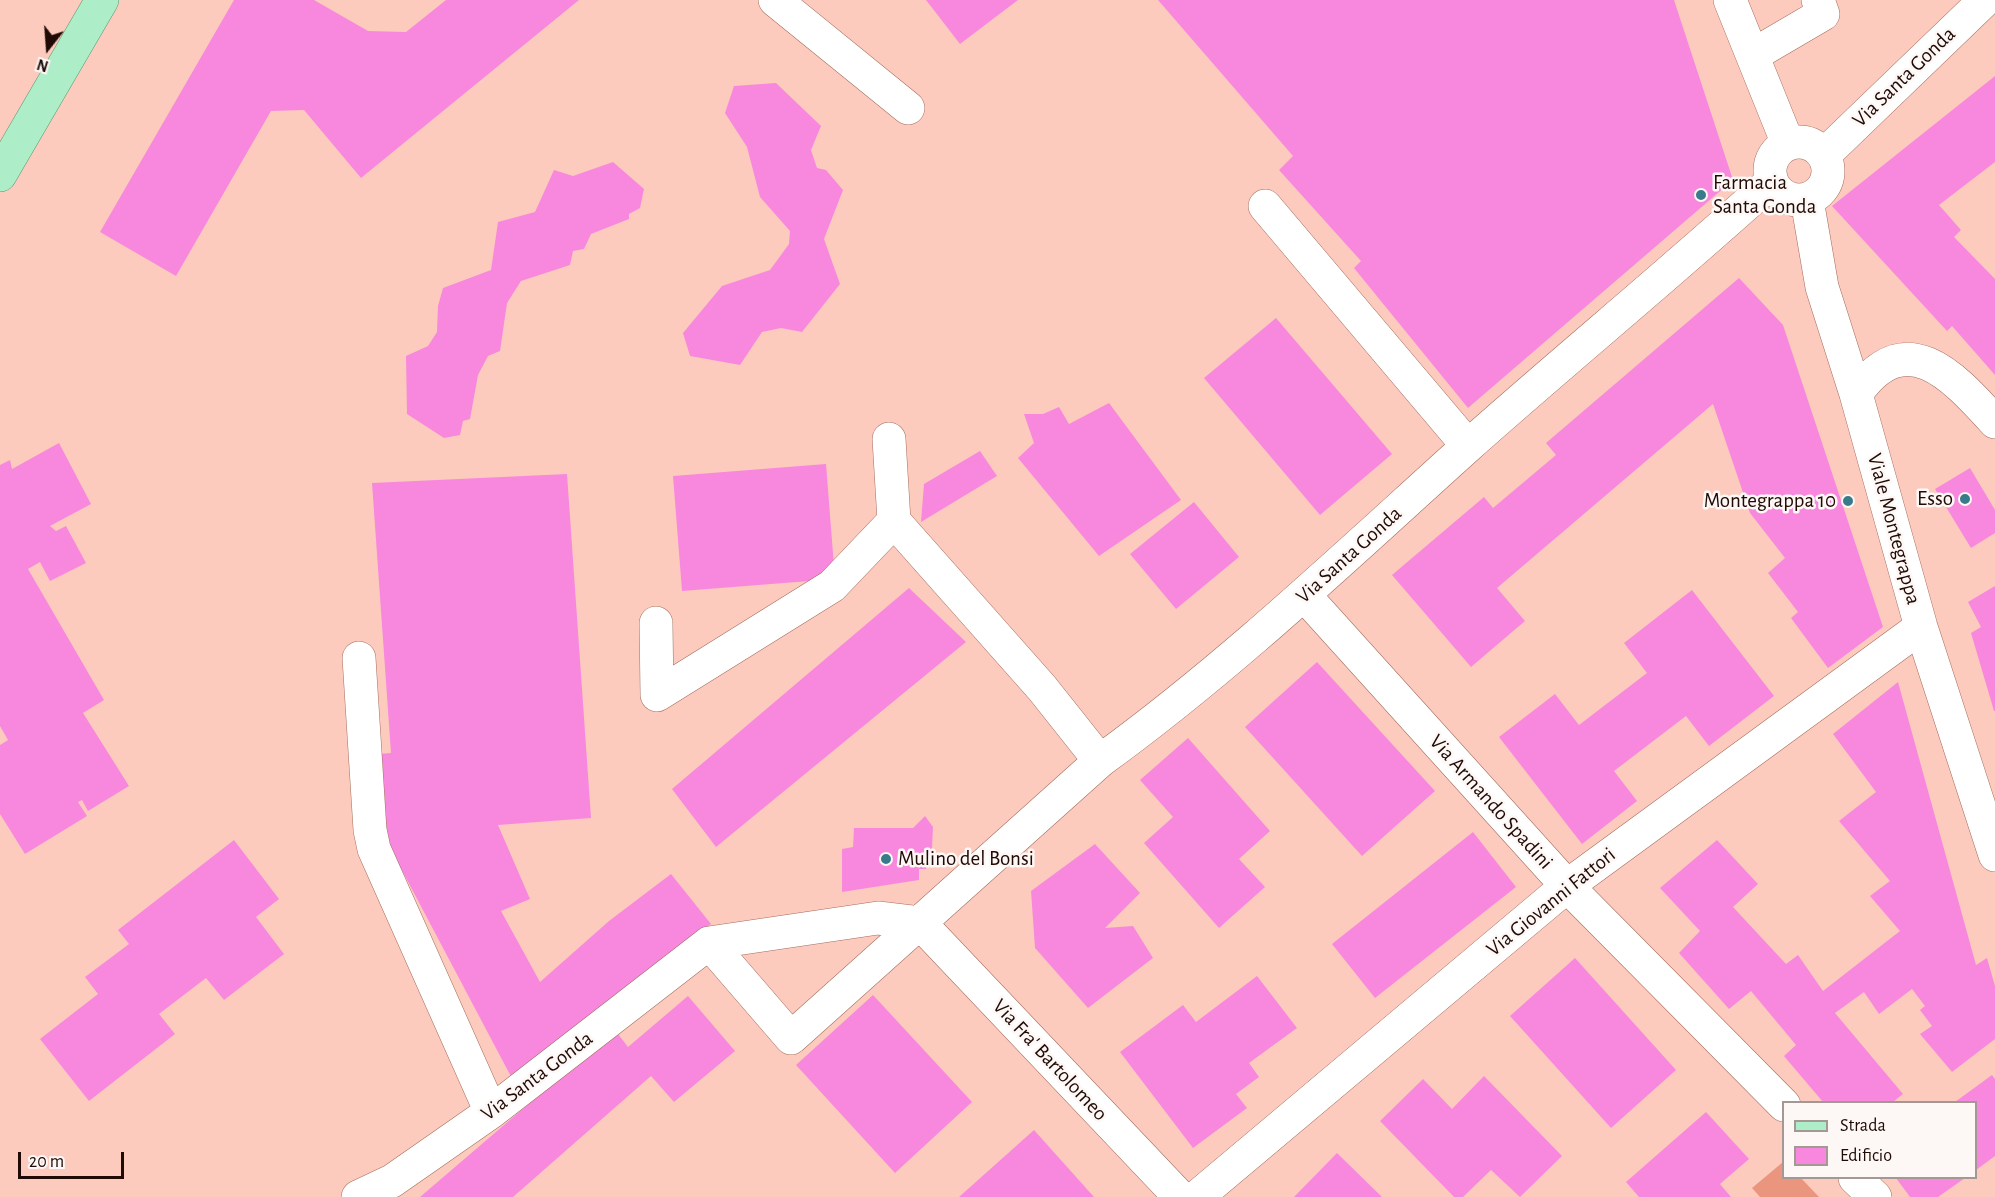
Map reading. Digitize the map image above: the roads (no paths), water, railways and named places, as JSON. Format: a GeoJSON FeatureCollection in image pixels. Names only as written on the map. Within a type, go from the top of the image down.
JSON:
{"type":"FeatureCollection","features":[{"type":"Feature","properties":{"kind":"main road"},"geometry":{"type":"LineString","coordinates":[[0,176],[102,0]]}},
{"type":"Feature","properties":{"kind":"street"},"geometry":{"type":"LineString","coordinates":[[775,0],[908,108]]}},
{"type":"Feature","properties":{"kind":"street"},"geometry":{"type":"LineString","coordinates":[[1730,0],[1788,144]]}},
{"type":"Feature","properties":{"kind":"street"},"geometry":{"type":"LineString","coordinates":[[1753,55],[1823,14],[1818,0]]}},
{"type":"Feature","properties":{"kind":"street","name":"Via Santa Gonda"},"geometry":{"type":"LineString","coordinates":[[1824,155],[1985,0]]}},
{"type":"Feature","properties":{"kind":"street"},"geometry":{"type":"LineString","coordinates":[[1991,0],[1995,5]]}},
{"type":"Feature","properties":{"kind":"street"},"geometry":{"type":"LineString","coordinates":[[1808,143],[1824,155],[1829,172],[1827,182],[1815,196],[1798,201],[1782,195],[1772,182],[1771,163],[1774,155],[1788,144],[1808,143]]}},
{"type":"Feature","properties":{"kind":"street","name":"Via Santa Gonda"},"geometry":{"type":"LineString","coordinates":[[709,943],[791,1038],[1100,761],[1149,726],[1305,596],[1468,446],[1772,182]]}},
{"type":"Feature","properties":{"kind":"street","name":"Viale Montegrappa"},"geometry":{"type":"LineString","coordinates":[[1807,200],[1822,287],[1857,394],[1921,627],[1995,855]]}},
{"type":"Feature","properties":{"kind":"street"},"geometry":{"type":"LineString","coordinates":[[1265,206],[1468,446]]}},
{"type":"Feature","properties":{"kind":"street"},"geometry":{"type":"LineString","coordinates":[[1857,394],[1869,377],[1894,360],[1922,360],[1965,389],[1995,422]]}},
{"type":"Feature","properties":{"kind":"street"},"geometry":{"type":"LineString","coordinates":[[889,439],[894,521],[1042,688],[1100,761]]}},
{"type":"Feature","properties":{"kind":"street"},"geometry":{"type":"LineString","coordinates":[[656,623],[657,695],[832,586],[894,521]]}},
{"type":"Feature","properties":{"kind":"street","name":"Via Armando Spadini"},"geometry":{"type":"LineString","coordinates":[[1305,596],[1567,886],[1782,1103]]}},
{"type":"Feature","properties":{"kind":"street","name":"Via Giovanni Fattori"},"geometry":{"type":"LineString","coordinates":[[1197,1197],[1567,886],[1921,627]]}},
{"type":"Feature","properties":{"kind":"street"},"geometry":{"type":"LineString","coordinates":[[359,658],[370,830],[374,849],[490,1112]]}},
{"type":"Feature","properties":{"kind":"street","name":"Via Santa Gonda"},"geometry":{"type":"LineString","coordinates":[[358,1197],[392,1181],[490,1112],[709,943],[878,918],[920,922]]}},
{"type":"Feature","properties":{"kind":"street","name":"Via Fra' Bartolomeo"},"geometry":{"type":"LineString","coordinates":[[920,922],[1180,1197]]}},
{"type":"Feature","properties":{"kind":"street"},"geometry":{"type":"LineString","coordinates":[[1857,1179],[1875,1197]]}},
{"type":"Feature","properties":{"kind":"place","name":"Farmacia Santa Gonda"},"geometry":{"type":"Point","coordinates":[1701,195]}},
{"type":"Feature","properties":{"kind":"place","name":"Esso"},"geometry":{"type":"Point","coordinates":[1965,499]}},
{"type":"Feature","properties":{"kind":"place","name":"Montegrappa 10"},"geometry":{"type":"Point","coordinates":[1848,501]}},
{"type":"Feature","properties":{"kind":"place","name":"Mulino del Bonsi"},"geometry":{"type":"Point","coordinates":[886,859]}}]}
